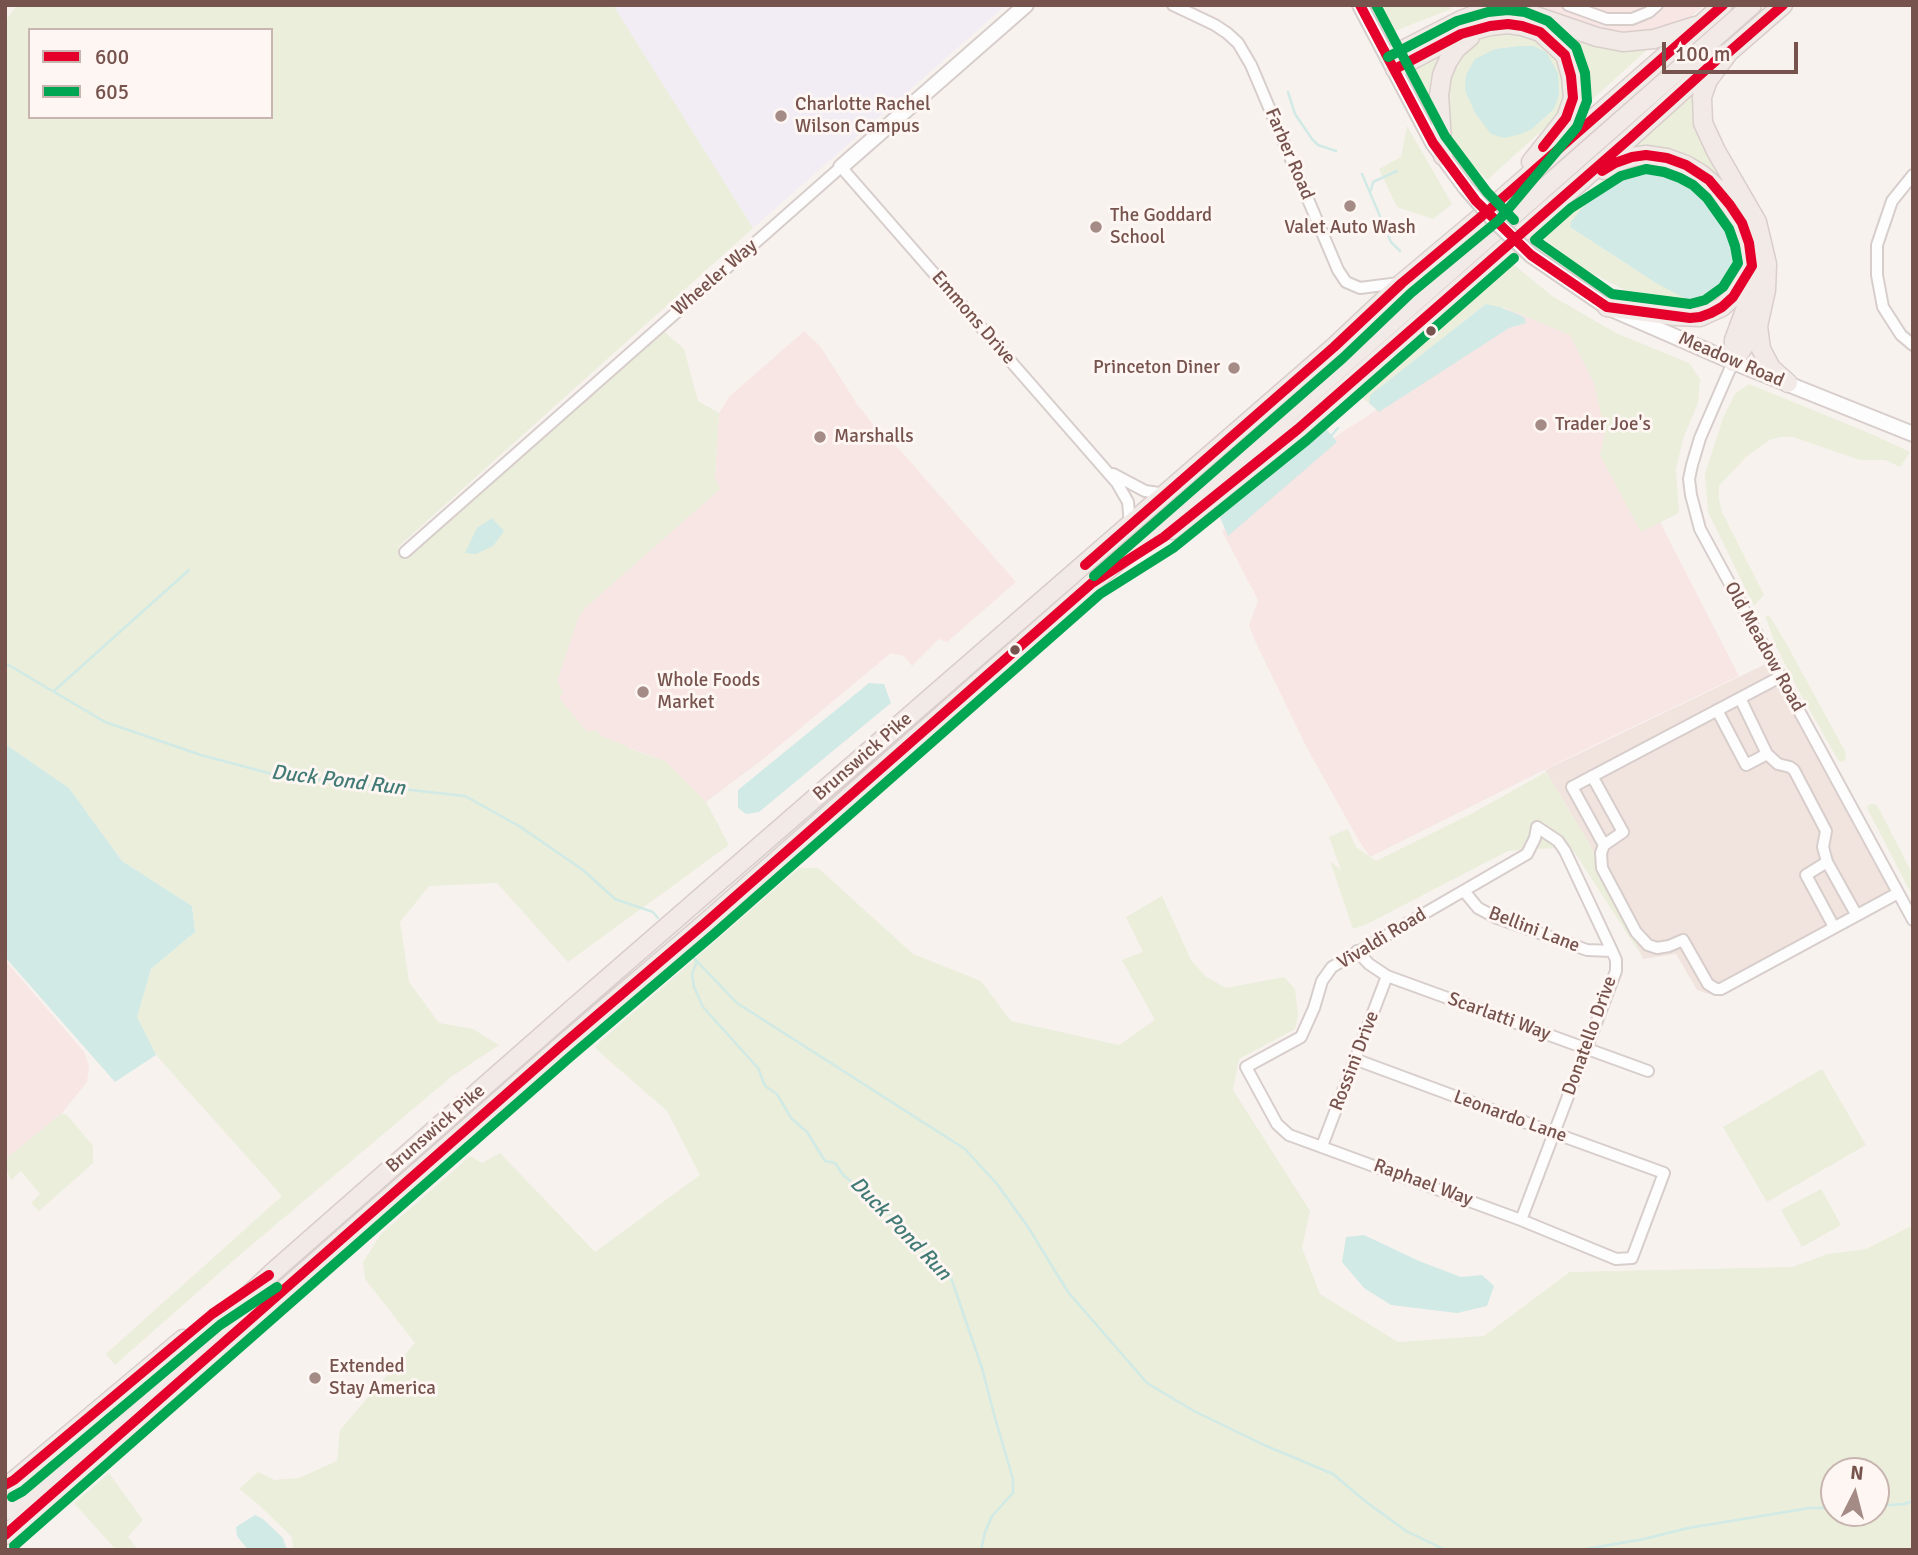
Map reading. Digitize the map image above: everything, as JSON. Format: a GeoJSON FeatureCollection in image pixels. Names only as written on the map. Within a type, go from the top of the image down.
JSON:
{"type":"FeatureCollection","features":[{"type":"Feature","properties":{"kind":"highway","name":"Brunswick Pike"},"geometry":{"type":"LineString","coordinates":[[5,1511],[581,1002],[1723,5]]}},
{"type":"Feature","properties":{"kind":"highway","name":"Brunswick Pike"},"geometry":{"type":"LineString","coordinates":[[5,1535],[523,1079],[1165,522],[1752,5]]}},
{"type":"Feature","properties":{"kind":"highway"},"geometry":{"type":"LineString","coordinates":[[1783,5],[1729,52],[1708,80],[1701,105],[1703,123],[1716,151],[1757,222],[1767,264],[1766,290],[1758,326],[1761,349],[1771,368],[1788,383]]}},
{"type":"Feature","properties":{"kind":"highway"},"geometry":{"type":"LineString","coordinates":[[1392,63],[1461,20],[1482,12],[1524,12],[1597,37],[1623,42],[1654,39],[1702,24]]}},
{"type":"Feature","properties":{"kind":"highway"},"geometry":{"type":"LineString","coordinates":[[1392,63],[1461,34],[1508,24],[1540,32],[1565,55],[1569,64],[1573,98],[1566,118],[1489,210]]}},
{"type":"Feature","properties":{"kind":"highway"},"geometry":{"type":"LineString","coordinates":[[1444,156],[1439,94],[1442,75],[1456,49],[1490,26]]}},
{"type":"Feature","properties":{"kind":"highway"},"geometry":{"type":"LineString","coordinates":[[1092,583],[1164,537],[1298,429],[1722,55],[1729,52]]}},
{"type":"Feature","properties":{"kind":"highway"},"geometry":{"type":"LineString","coordinates":[[1563,197],[1615,163],[1646,155],[1667,158],[1685,165],[1717,188],[1742,223],[1749,243],[1752,266],[1748,302],[1734,340],[1733,362]]}},
{"type":"Feature","properties":{"kind":"highway"},"geometry":{"type":"LineString","coordinates":[[1607,307],[1700,317],[1723,307],[1734,298],[1752,266]]}},
{"type":"Feature","properties":{"kind":"highway"},"geometry":{"type":"LineString","coordinates":[[1733,362],[1758,326]]}},
{"type":"Feature","properties":{"kind":"highway"},"geometry":{"type":"LineString","coordinates":[[8,1484],[212,1314],[273,1272]]}},
{"type":"Feature","properties":{"kind":"street","name":"Wheeler Way"},"geometry":{"type":"LineString","coordinates":[[405,552],[1026,5]]}},
{"type":"Feature","properties":{"kind":"street","name":"Farber Road"},"geometry":{"type":"LineString","coordinates":[[1173,5],[1215,25],[1238,43],[1251,65],[1338,270],[1346,282],[1360,288],[1402,283]]}},
{"type":"Feature","properties":{"kind":"street","name":"Meadow Road"},"geometry":{"type":"LineString","coordinates":[[1360,5],[1433,143],[1466,188],[1495,221],[1531,255],[1607,307],[1733,362],[1911,430]]}},
{"type":"Feature","properties":{"kind":"street"},"geometry":{"type":"LineString","coordinates":[[1568,5],[1607,19],[1633,19],[1657,5]]}},
{"type":"Feature","properties":{"kind":"street","name":"Emmons Drive"},"geometry":{"type":"LineString","coordinates":[[841,167],[1117,483],[1128,502],[1130,525]]}},
{"type":"Feature","properties":{"kind":"street"},"geometry":{"type":"LineString","coordinates":[[1913,175],[1892,201],[1877,245],[1877,275],[1883,307],[1901,335],[1913,345]]}},
{"type":"Feature","properties":{"kind":"street","name":"Old Meadow Road"},"geometry":{"type":"LineString","coordinates":[[1733,362],[1695,452],[1689,480],[1700,529],[1913,920]]}},
{"type":"Feature","properties":{"kind":"street","name":"Emmons Drive"},"geometry":{"type":"LineString","coordinates":[[1105,469],[1145,491],[1166,494]]}},
{"type":"Feature","properties":{"kind":"street"},"geometry":{"type":"LineString","coordinates":[[1604,845],[1572,787],[1780,677]]}},
{"type":"Feature","properties":{"kind":"street"},"geometry":{"type":"LineString","coordinates":[[1740,698],[1767,754],[1778,764],[1794,770],[1826,831],[1823,847],[1826,862],[1856,915]]}},
{"type":"Feature","properties":{"kind":"street"},"geometry":{"type":"LineString","coordinates":[[1717,710],[1746,765],[1767,754]]}},
{"type":"Feature","properties":{"kind":"street"},"geometry":{"type":"LineString","coordinates":[[1592,776],[1623,832],[1604,845],[1601,853],[1602,868],[1641,940],[1657,948],[1683,940],[1708,984],[1716,989],[1721,989],[1898,893]]}},
{"type":"Feature","properties":{"kind":"street","name":"Vivaldi Road"},"geometry":{"type":"LineString","coordinates":[[1246,1067],[1301,1037],[1322,981],[1332,967],[1527,854],[1537,827]]}},
{"type":"Feature","properties":{"kind":"street","name":"Donatello Drive"},"geometry":{"type":"LineString","coordinates":[[1521,1220],[1616,971],[1616,960],[1565,851],[1554,837],[1537,827]]}},
{"type":"Feature","properties":{"kind":"street"},"geometry":{"type":"LineString","coordinates":[[1826,862],[1806,874],[1834,927]]}},
{"type":"Feature","properties":{"kind":"street","name":"Bellini Lane"},"geometry":{"type":"LineString","coordinates":[[1464,891],[1478,908],[1497,918],[1587,950],[1612,951]]}},
{"type":"Feature","properties":{"kind":"street","name":"Scarlatti Way"},"geometry":{"type":"LineString","coordinates":[[1357,951],[1369,964],[1387,976],[1648,1071]]}},
{"type":"Feature","properties":{"kind":"street","name":"Rossini Drive"},"geometry":{"type":"LineString","coordinates":[[1322,1146],[1387,976]]}},
{"type":"Feature","properties":{"kind":"street","name":"Leonardo Lane"},"geometry":{"type":"LineString","coordinates":[[1357,1060],[1664,1173],[1632,1258]]}},
{"type":"Feature","properties":{"kind":"street","name":"Raphael Way"},"geometry":{"type":"LineString","coordinates":[[1246,1067],[1277,1124],[1289,1135],[1521,1220],[1616,1259],[1632,1258]]}},
{"type":"Feature","properties":{"kind":"shaded area","name":"Charlotte Rachel Wilson Campus"},"geometry":{"type":"Polygon","coordinates":[[[613,5],[1006,5],[753,228],[613,5]]]}},
{"type":"Feature","properties":{"kind":"shaded area"},"geometry":{"type":"Polygon","coordinates":[[[1508,5],[1704,5],[1689,19],[1665,30],[1617,37],[1508,5]]]}},
{"type":"Feature","properties":{"kind":"shaded area"},"geometry":{"type":"Polygon","coordinates":[[[1508,309],[1571,335],[1666,534],[1739,676],[1370,857],[1308,750],[1255,641],[1249,625],[1258,600],[1222,531],[1342,432],[1368,416],[1459,341],[1508,309]]]}},
{"type":"Feature","properties":{"kind":"shaded area"},"geometry":{"type":"Polygon","coordinates":[[[804,331],[820,346],[857,404],[879,432],[899,449],[1016,582],[947,642],[939,639],[912,666],[904,656],[891,653],[762,760],[706,802],[665,761],[587,733],[559,698],[557,681],[578,618],[585,608],[720,489],[715,478],[719,413],[729,397],[804,331]]]}},
{"type":"Feature","properties":{"kind":"shaded area"},"geometry":{"type":"Polygon","coordinates":[[[1768,663],[1894,895],[1708,994],[1697,990],[1676,954],[1643,959],[1590,845],[1545,770],[1768,663]]]}},
{"type":"Feature","properties":{"kind":"shaded area"},"geometry":{"type":"Polygon","coordinates":[[[5,960],[85,1053],[89,1067],[87,1082],[62,1113],[8,1157],[5,1167],[5,960]]]}},
{"type":"Feature","properties":{"kind":"green space"},"geometry":{"type":"Polygon","coordinates":[[[17,5],[613,5],[753,228],[398,547],[403,553],[660,328],[684,349],[698,401],[719,413],[715,477],[720,489],[585,608],[578,618],[557,681],[563,692],[559,698],[587,732],[596,730],[603,737],[665,761],[706,802],[729,845],[568,962],[497,883],[429,886],[400,922],[409,982],[439,1023],[473,1029],[499,1045],[451,1077],[235,1259],[115,1365],[106,1354],[282,1196],[156,1055],[137,1017],[151,969],[195,932],[192,906],[122,861],[69,788],[5,744],[5,21],[17,5]]]}},
{"type":"Feature","properties":{"kind":"green space"},"geometry":{"type":"Polygon","coordinates":[[[1379,5],[1447,5],[1451,9],[1395,31],[1379,5]]]}},
{"type":"Feature","properties":{"kind":"green space"},"geometry":{"type":"Polygon","coordinates":[[[1547,25],[1651,46],[1571,119],[1571,50],[1547,25]]]}},
{"type":"Feature","properties":{"kind":"green space"},"geometry":{"type":"Polygon","coordinates":[[[1488,30],[1541,37],[1561,56],[1569,86],[1559,115],[1487,180],[1458,149],[1447,120],[1448,73],[1460,49],[1488,30]],[[1519,46],[1495,49],[1532,129],[1554,109],[1519,46]]]}},
{"type":"Feature","properties":{"kind":"green space"},"geometry":{"type":"Polygon","coordinates":[[[1444,49],[1431,75],[1429,108],[1410,68],[1444,49]]]}},
{"type":"Feature","properties":{"kind":"green space"},"geometry":{"type":"Polygon","coordinates":[[[1698,86],[1694,110],[1725,182],[1695,162],[1631,148],[1698,86]]]}},
{"type":"Feature","properties":{"kind":"green space"},"geometry":{"type":"Polygon","coordinates":[[[1407,126],[1452,204],[1433,219],[1397,207],[1379,169],[1401,157],[1407,126]]]}},
{"type":"Feature","properties":{"kind":"green space"},"geometry":{"type":"Polygon","coordinates":[[[1647,163],[1676,165],[1718,197],[1737,230],[1742,254],[1735,277],[1714,303],[1685,312],[1644,300],[1584,269],[1538,234],[1606,177],[1647,163]],[[1664,168],[1570,227],[1656,283],[1719,290],[1732,271],[1734,242],[1703,193],[1681,175],[1664,168]]]}},
{"type":"Feature","properties":{"kind":"green space"},"geometry":{"type":"Polygon","coordinates":[[[1507,259],[1552,296],[1616,333],[1689,363],[1700,379],[1698,403],[1683,439],[1676,469],[1679,513],[1641,532],[1600,455],[1605,433],[1594,383],[1570,335],[1508,309],[1486,304],[1370,395],[1369,403],[1362,398],[1369,381],[1507,259]]]}},
{"type":"Feature","properties":{"kind":"green space"},"geometry":{"type":"Polygon","coordinates":[[[1749,384],[1910,452],[1900,467],[1885,460],[1860,460],[1793,437],[1781,437],[1769,440],[1746,457],[1719,486],[1719,499],[1722,512],[1764,595],[1754,606],[1708,512],[1705,474],[1723,418],[1735,394],[1749,384]]]}},
{"type":"Feature","properties":{"kind":"green space"},"geometry":{"type":"Polygon","coordinates":[[[1766,615],[1786,643],[1846,753],[1845,760],[1838,760],[1795,684],[1776,646],[1766,615]]]}},
{"type":"Feature","properties":{"kind":"green space"},"geometry":{"type":"Polygon","coordinates":[[[1546,772],[1590,845],[1643,958],[1571,847],[1508,851],[1353,929],[1330,861],[1341,870],[1329,837],[1348,829],[1356,847],[1376,861],[1471,814],[1546,772]]]}},
{"type":"Feature","properties":{"kind":"green space"},"geometry":{"type":"Polygon","coordinates":[[[1872,804],[1877,805],[1913,875],[1913,897],[1867,808],[1872,804]]]}},
{"type":"Feature","properties":{"kind":"green space"},"geometry":{"type":"Polygon","coordinates":[[[799,868],[818,868],[913,954],[981,981],[1011,1021],[1119,1045],[1155,1020],[1122,960],[1143,952],[1126,917],[1162,896],[1191,960],[1206,977],[1226,988],[1284,977],[1295,989],[1298,1016],[1295,1029],[1239,1059],[1233,1090],[1310,1211],[1302,1248],[1320,1294],[1398,1342],[1484,1336],[1570,1272],[1792,1267],[1828,1254],[1866,1249],[1913,1225],[1913,1550],[293,1550],[292,1537],[239,1489],[258,1472],[275,1480],[299,1478],[337,1461],[340,1430],[415,1343],[365,1279],[363,1262],[381,1234],[470,1156],[482,1163],[500,1153],[595,1252],[700,1175],[667,1111],[595,1046],[799,868]]]}},
{"type":"Feature","properties":{"kind":"green space"},"geometry":{"type":"Polygon","coordinates":[[[1822,1069],[1866,1145],[1767,1202],[1723,1127],[1822,1069]]]}},
{"type":"Feature","properties":{"kind":"green space"},"geometry":{"type":"Polygon","coordinates":[[[62,1113],[67,1115],[93,1146],[93,1163],[39,1211],[31,1203],[40,1194],[21,1171],[11,1180],[6,1167],[8,1157],[62,1113]]]}},
{"type":"Feature","properties":{"kind":"green space"},"geometry":{"type":"Polygon","coordinates":[[[1821,1189],[1841,1225],[1802,1247],[1781,1210],[1821,1189]]]}},
{"type":"Feature","properties":{"kind":"green space"},"geometry":{"type":"Polygon","coordinates":[[[109,1473],[143,1520],[128,1537],[138,1550],[116,1550],[74,1503],[109,1473]]]}},
{"type":"Feature","properties":{"kind":"water"},"geometry":{"type":"Polygon","coordinates":[[[1533,46],[1546,52],[1558,73],[1559,95],[1554,109],[1532,129],[1504,138],[1491,134],[1475,113],[1465,90],[1466,75],[1475,59],[1495,49],[1533,46]]]}},
{"type":"Feature","properties":{"kind":"water"},"geometry":{"type":"Polygon","coordinates":[[[1646,168],[1664,168],[1681,175],[1703,193],[1721,214],[1734,242],[1732,271],[1719,290],[1690,301],[1656,283],[1570,227],[1582,208],[1603,189],[1618,179],[1646,168]]]}},
{"type":"Feature","properties":{"kind":"water"},"geometry":{"type":"Polygon","coordinates":[[[1486,304],[1524,317],[1526,323],[1509,328],[1379,412],[1369,403],[1370,395],[1486,304]]]}},
{"type":"Feature","properties":{"kind":"water"},"geometry":{"type":"Polygon","coordinates":[[[1324,426],[1337,442],[1228,536],[1219,515],[1262,475],[1324,426]]]}},
{"type":"Feature","properties":{"kind":"water"},"geometry":{"type":"Polygon","coordinates":[[[492,518],[504,531],[493,546],[476,554],[465,553],[477,528],[492,518]]]}},
{"type":"Feature","properties":{"kind":"water"},"geometry":{"type":"Polygon","coordinates":[[[869,683],[884,684],[891,703],[759,812],[746,814],[738,808],[738,790],[869,683]]]}},
{"type":"Feature","properties":{"kind":"water"},"geometry":{"type":"Polygon","coordinates":[[[5,744],[69,788],[122,861],[192,906],[195,932],[151,969],[137,1017],[156,1055],[115,1082],[5,957],[5,744]]]}},
{"type":"Feature","properties":{"kind":"water"},"geometry":{"type":"Polygon","coordinates":[[[1364,1235],[1461,1277],[1482,1275],[1494,1286],[1487,1306],[1457,1313],[1391,1305],[1364,1288],[1342,1262],[1346,1237],[1364,1235]]]}},
{"type":"Feature","properties":{"kind":"water"},"geometry":{"type":"Polygon","coordinates":[[[255,1515],[283,1538],[287,1550],[248,1550],[237,1536],[236,1527],[255,1515]]]}},
{"type":"Feature","properties":{"kind":"waterway"},"geometry":{"type":"LineString","coordinates":[[1288,92],[1295,114],[1312,139],[1318,145],[1336,151]]}},
{"type":"Feature","properties":{"kind":"waterway"},"geometry":{"type":"LineString","coordinates":[[1371,190],[1373,182],[1397,171]]}},
{"type":"Feature","properties":{"kind":"waterway"},"geometry":{"type":"LineString","coordinates":[[1362,174],[1391,242],[1400,251]]}},
{"type":"Feature","properties":{"kind":"waterway"},"geometry":{"type":"LineString","coordinates":[[1331,436],[1338,428]]}},
{"type":"Feature","properties":{"kind":"waterway"},"geometry":{"type":"LineString","coordinates":[[54,691],[189,570]]}},
{"type":"Feature","properties":{"kind":"waterway","name":"Duck Pond Run"},"geometry":{"type":"LineString","coordinates":[[5,663],[105,722],[201,755],[276,775],[465,796],[519,826],[583,870],[615,899],[653,912],[658,918]]}},
{"type":"Feature","properties":{"kind":"waterway"},"geometry":{"type":"LineString","coordinates":[[689,953],[737,1003],[965,1149],[997,1184],[1028,1227],[1068,1292],[1147,1383],[1194,1411],[1333,1474],[1406,1531],[1445,1550]]}},
{"type":"Feature","properties":{"kind":"waterway","name":"Duck Pond Run"},"geometry":{"type":"LineString","coordinates":[[697,961],[692,974],[694,987],[703,1007],[758,1068],[765,1086],[777,1094],[791,1118],[807,1132],[825,1161],[835,1163],[844,1176],[899,1223],[924,1252],[935,1271],[951,1278],[982,1368],[1013,1479],[1013,1493],[992,1516],[981,1550]]}},
{"type":"Feature","properties":{"kind":"waterway"},"geometry":{"type":"LineString","coordinates":[[1890,1505],[1913,1501]]}},
{"type":"Feature","properties":{"kind":"waterway"},"geometry":{"type":"LineString","coordinates":[[1580,1550],[1688,1528],[1820,1508]]}},
{"type":"Feature","properties":{"kind":"transit line","name":"600"},"geometry":{"type":"LineString","coordinates":[[1360,5],[1433,143],[1476,201],[1531,255],[1607,307],[1690,318],[1711,313],[1733,297],[1752,266],[1749,243],[1742,223],[1709,180],[1686,165],[1667,158],[1646,155],[1615,163],[1602,171]]}},
{"type":"Feature","properties":{"kind":"transit line","name":"605"},"geometry":{"type":"LineString","coordinates":[[1376,5],[1445,136],[1487,192],[1514,220]]}},
{"type":"Feature","properties":{"kind":"transit line","name":"600"},"geometry":{"type":"LineString","coordinates":[[1085,565],[1334,347],[1402,283],[1723,5]]}},
{"type":"Feature","properties":{"kind":"transit line","name":"600"},"geometry":{"type":"LineString","coordinates":[[5,1535],[1092,583],[1164,537],[1298,429],[1722,55],[1729,52],[1783,5]]}},
{"type":"Feature","properties":{"kind":"transit line","name":"605"},"geometry":{"type":"LineString","coordinates":[[1094,576],[1343,358],[1411,293],[1499,220],[1577,127],[1587,101],[1585,73],[1576,47],[1548,21],[1525,12],[1488,12],[1457,21],[1388,57]]}},
{"type":"Feature","properties":{"kind":"transit line","name":"600"},"geometry":{"type":"LineString","coordinates":[[1395,69],[1461,34],[1490,26],[1508,24],[1540,32],[1565,55],[1573,98],[1566,118],[1543,147]]}},
{"type":"Feature","properties":{"kind":"transit line","name":"605"},"geometry":{"type":"LineString","coordinates":[[1646,169],[1664,172],[1693,185],[1707,198],[1729,229],[1738,263],[1723,287],[1705,300],[1690,304],[1612,294],[1535,240],[1571,208],[1621,176],[1646,169]]}},
{"type":"Feature","properties":{"kind":"transit line","name":"605"},"geometry":{"type":"LineString","coordinates":[[14,1546],[1100,594],[1173,548],[1307,440],[1514,258]]}},
{"type":"Feature","properties":{"kind":"transit line","name":"600"},"geometry":{"type":"LineString","coordinates":[[5,1485],[212,1314],[269,1275]]}},
{"type":"Feature","properties":{"kind":"transit line","name":"605"},"geometry":{"type":"LineString","coordinates":[[12,1497],[23,1491],[220,1325],[277,1287]]}},
{"type":"Feature","properties":{"kind":"place","name":"Charlotte Rachel Wilson Campus"},"geometry":{"type":"Point","coordinates":[781,116]}},
{"type":"Feature","properties":{"kind":"place","name":"Valet Auto Wash"},"geometry":{"type":"Point","coordinates":[1350,206]}},
{"type":"Feature","properties":{"kind":"place","name":"The Goddard School"},"geometry":{"type":"Point","coordinates":[1096,227]}},
{"type":"Feature","properties":{"kind":"place","name":"Princeton Diner"},"geometry":{"type":"Point","coordinates":[1234,368]}},
{"type":"Feature","properties":{"kind":"place","name":"Trader Joe's"},"geometry":{"type":"Point","coordinates":[1541,425]}},
{"type":"Feature","properties":{"kind":"place","name":"Marshalls"},"geometry":{"type":"Point","coordinates":[820,437]}},
{"type":"Feature","properties":{"kind":"place","name":"Whole Foods Market"},"geometry":{"type":"Point","coordinates":[643,692]}},
{"type":"Feature","properties":{"kind":"place","name":"Extended Stay America"},"geometry":{"type":"Point","coordinates":[315,1378]}}]}
